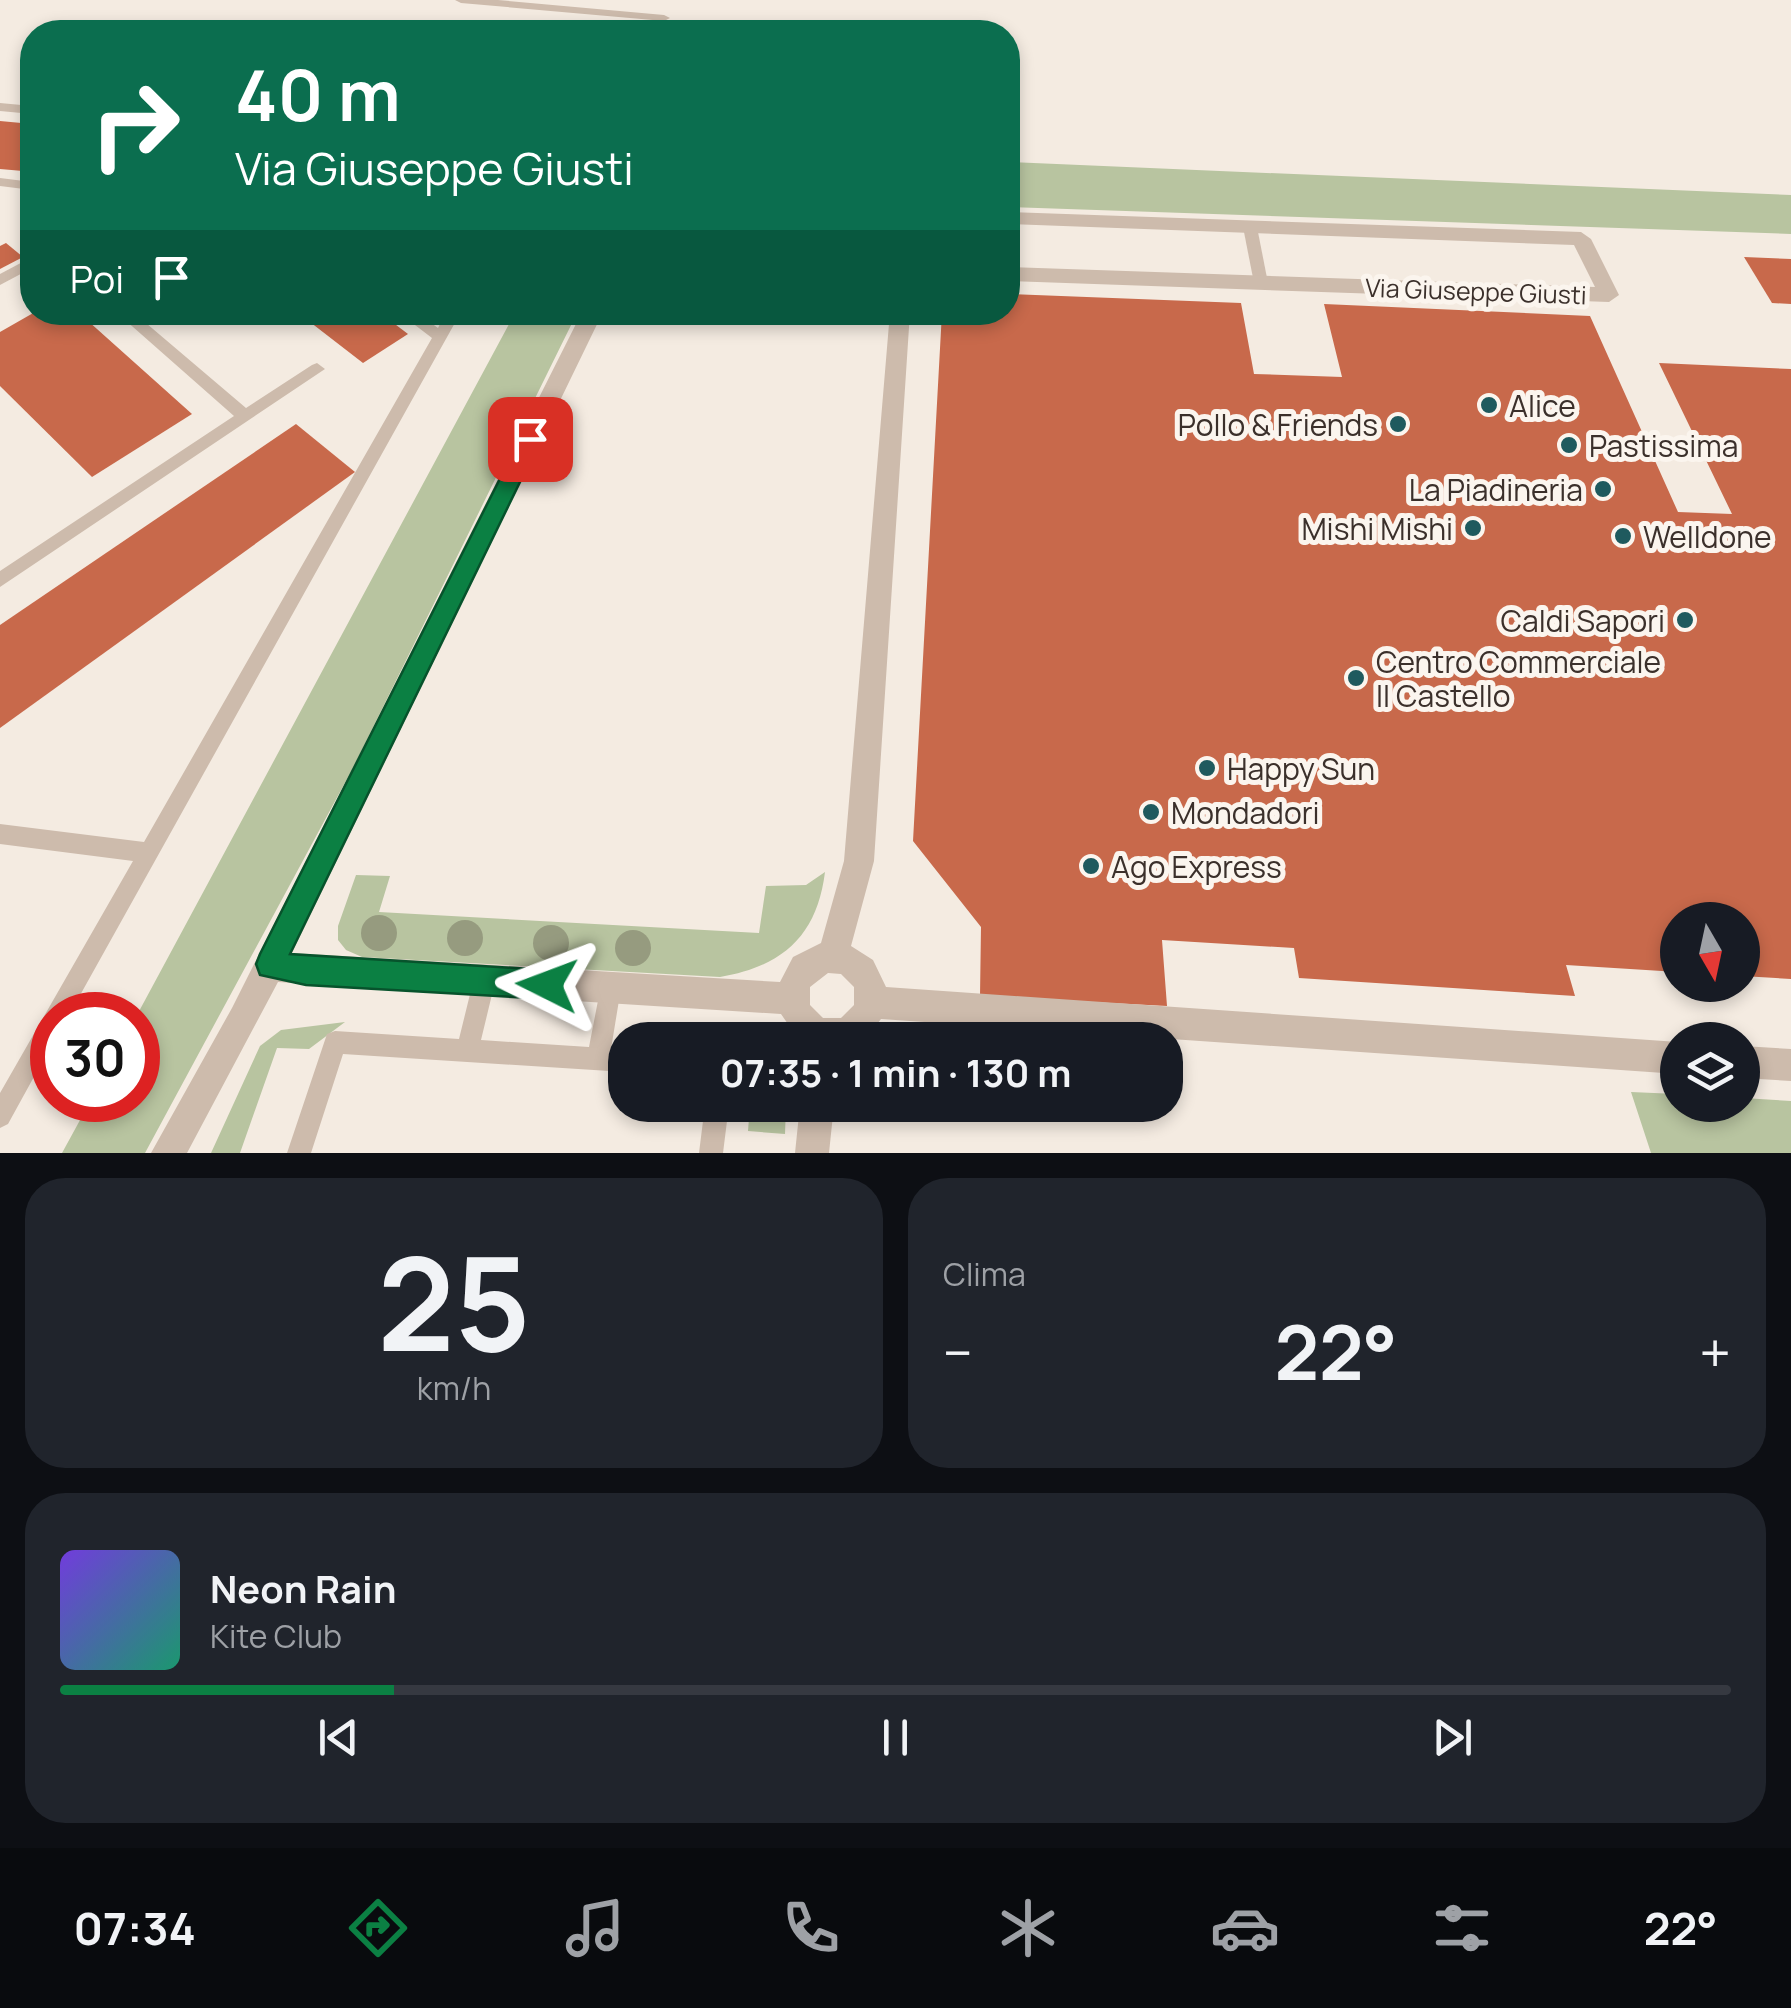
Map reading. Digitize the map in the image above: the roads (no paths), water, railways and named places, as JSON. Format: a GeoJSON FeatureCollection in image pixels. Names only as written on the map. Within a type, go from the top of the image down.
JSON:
{"type":"FeatureCollection","features":[{"type":"Feature","properties":{"kind":"street","name":"Via Giuseppe Giusti"},"geometry":{"type":"LineString","coordinates":[[1020,218],[1581,240],[1609,295],[1020,274]]}},
{"type":"Feature","properties":{"kind":"street"},"geometry":{"type":"LineString","coordinates":[[168,1153],[243,1019],[587,325]]}},
{"type":"Feature","properties":{"kind":"street"},"geometry":{"type":"LineString","coordinates":[[833,955],[859,862],[899,325]]}},
{"type":"Feature","properties":{"kind":"street"},"geometry":{"type":"LineString","coordinates":[[803,1022],[794,999],[800,975],[810,962],[833,955],[845,957],[862,969],[868,980],[869,1002],[859,1022]]}},
{"type":"Feature","properties":{"kind":"street"},"geometry":{"type":"LineString","coordinates":[[270,964],[306,971],[794,999]]}},
{"type":"Feature","properties":{"kind":"street"},"geometry":{"type":"LineString","coordinates":[[869,1002],[1660,1057]]}},
{"type":"Feature","properties":{"kind":"street"},"geometry":{"type":"LineString","coordinates":[[187,1153],[243,1019]]}},
{"type":"Feature","properties":{"kind":"street"},"geometry":{"type":"LineString","coordinates":[[1760,1063],[1791,1065]]}},
{"type":"Feature","properties":{"kind":"street"},"geometry":{"type":"LineString","coordinates":[[812,1153],[815,1122]]}},
{"type":"Feature","properties":{"kind":"lane"},"geometry":{"type":"LineString","coordinates":[[461,0],[664,18]]}},
{"type":"Feature","properties":{"kind":"lane"},"geometry":{"type":"LineString","coordinates":[[1250,227],[1261,283]]}},
{"type":"Feature","properties":{"kind":"lane"},"geometry":{"type":"LineString","coordinates":[[137,325],[245,416]]}},
{"type":"Feature","properties":{"kind":"lane"},"geometry":{"type":"LineString","coordinates":[[422,325],[440,338]]}},
{"type":"Feature","properties":{"kind":"lane"},"geometry":{"type":"LineString","coordinates":[[70,992],[447,325]]}},
{"type":"Feature","properties":{"kind":"lane"},"geometry":{"type":"LineString","coordinates":[[0,580],[317,369]]}},
{"type":"Feature","properties":{"kind":"lane"},"geometry":{"type":"LineString","coordinates":[[0,834],[149,853]]}},
{"type":"Feature","properties":{"kind":"lane"},"geometry":{"type":"LineString","coordinates":[[467,1051],[484,982]]}},
{"type":"Feature","properties":{"kind":"lane"},"geometry":{"type":"LineString","coordinates":[[598,1059],[610,988]]}},
{"type":"Feature","properties":{"kind":"lane"},"geometry":{"type":"LineString","coordinates":[[299,1153],[336,1042],[608,1060]]}},
{"type":"Feature","properties":{"kind":"lane"},"geometry":{"type":"LineString","coordinates":[[3,1104],[30,1059]]}},
{"type":"Feature","properties":{"kind":"lane"},"geometry":{"type":"LineString","coordinates":[[710,1153],[715,1122]]}},
{"type":"Feature","properties":{"kind":"place","name":"Alice"},"geometry":{"type":"Point","coordinates":[1489,405]}},
{"type":"Feature","properties":{"kind":"place","name":"Pollo & Friends"},"geometry":{"type":"Point","coordinates":[1398,424]}},
{"type":"Feature","properties":{"kind":"place","name":"Pastissima"},"geometry":{"type":"Point","coordinates":[1569,445]}},
{"type":"Feature","properties":{"kind":"place","name":"La Piadineria"},"geometry":{"type":"Point","coordinates":[1603,489]}},
{"type":"Feature","properties":{"kind":"place","name":"Mishi Mishi"},"geometry":{"type":"Point","coordinates":[1473,528]}},
{"type":"Feature","properties":{"kind":"place","name":"Welldone"},"geometry":{"type":"Point","coordinates":[1623,536]}},
{"type":"Feature","properties":{"kind":"place","name":"Caldi Sapori"},"geometry":{"type":"Point","coordinates":[1685,620]}},
{"type":"Feature","properties":{"kind":"place","name":"Centro Commerciale Il Castello"},"geometry":{"type":"Point","coordinates":[1356,678]}},
{"type":"Feature","properties":{"kind":"place","name":"Happy Sun"},"geometry":{"type":"Point","coordinates":[1207,768]}},
{"type":"Feature","properties":{"kind":"place","name":"Mondadori"},"geometry":{"type":"Point","coordinates":[1151,812]}},
{"type":"Feature","properties":{"kind":"place","name":"Ago Express"},"geometry":{"type":"Point","coordinates":[1091,866]}}]}
